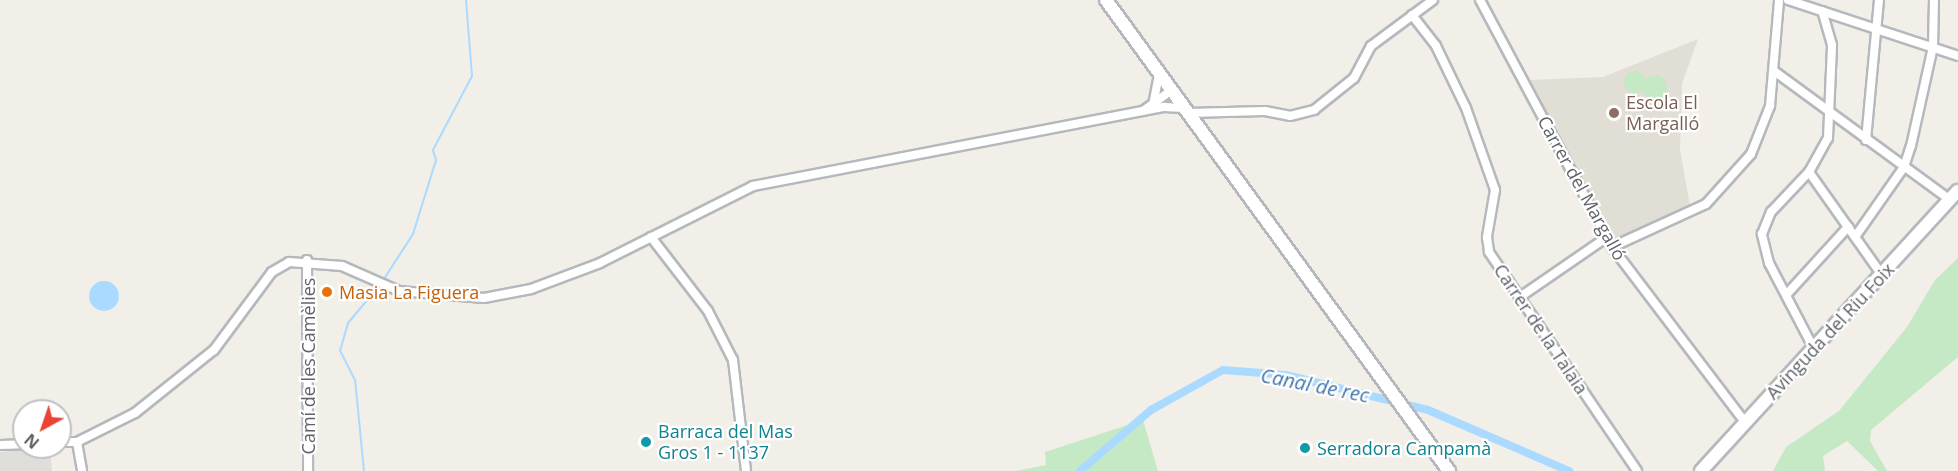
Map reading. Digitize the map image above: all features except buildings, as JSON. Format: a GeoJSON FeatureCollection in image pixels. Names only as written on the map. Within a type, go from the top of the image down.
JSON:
{"type":"FeatureCollection","features":[{"type":"Feature","properties":{"kind":"street"},"geometry":{"type":"LineString","coordinates":[[1106,0],[1401,402],[1449,471]]}},
{"type":"Feature","properties":{"kind":"street"},"geometry":{"type":"LineString","coordinates":[[72,442],[77,442],[135,413],[213,350],[272,272],[289,262],[307,260],[342,266],[399,291],[484,298],[531,289],[651,237],[753,186],[1164,107],[1186,110],[1265,111],[1290,116],[1314,110],[1354,78],[1371,46],[1433,0]]}},
{"type":"Feature","properties":{"kind":"street","name":"Carrer del Margalló"},"geometry":{"type":"LineString","coordinates":[[1480,0],[1612,248],[1745,422]]}},
{"type":"Feature","properties":{"kind":"street"},"geometry":{"type":"LineString","coordinates":[[1612,248],[1706,204],[1751,154],[1762,132],[1774,71],[1779,0]]}},
{"type":"Feature","properties":{"kind":"street"},"geometry":{"type":"LineString","coordinates":[[1788,0],[1958,56]]}},
{"type":"Feature","properties":{"kind":"street"},"geometry":{"type":"LineString","coordinates":[[1866,140],[1879,30],[1879,0]]}},
{"type":"Feature","properties":{"kind":"street"},"geometry":{"type":"LineString","coordinates":[[1855,237],[1904,167],[1933,47],[1934,0]]}},
{"type":"Feature","properties":{"kind":"street"},"geometry":{"type":"LineString","coordinates":[[1814,349],[1769,262],[1762,234],[1771,212],[1809,172],[1827,138],[1832,45],[1822,11]]}},
{"type":"Feature","properties":{"kind":"street","name":"Carrer de la Talaia"},"geometry":{"type":"LineString","coordinates":[[1412,15],[1436,46],[1466,108],[1495,190],[1486,237],[1489,252],[1636,471]]}},
{"type":"Feature","properties":{"kind":"street"},"geometry":{"type":"LineString","coordinates":[[1774,71],[1904,167],[1954,196]]}},
{"type":"Feature","properties":{"kind":"street"},"geometry":{"type":"LineString","coordinates":[[1153,101],[1159,74]]}},
{"type":"Feature","properties":{"kind":"street"},"geometry":{"type":"LineString","coordinates":[[1143,111],[1153,101],[1172,90]]}},
{"type":"Feature","properties":{"kind":"street"},"geometry":{"type":"LineString","coordinates":[[1164,107],[1172,90]]}},
{"type":"Feature","properties":{"kind":"street"},"geometry":{"type":"LineString","coordinates":[[1809,172],[1882,274]]}},
{"type":"Feature","properties":{"kind":"street","name":"Avinguda del Riu Foix"},"geometry":{"type":"LineString","coordinates":[[1701,471],[1954,196]]}},
{"type":"Feature","properties":{"kind":"street"},"geometry":{"type":"LineString","coordinates":[[1787,294],[1848,227]]}},
{"type":"Feature","properties":{"kind":"street"},"geometry":{"type":"LineString","coordinates":[[651,237],[708,311],[733,360],[746,471]]}},
{"type":"Feature","properties":{"kind":"street"},"geometry":{"type":"LineString","coordinates":[[1520,297],[1606,238]]}},
{"type":"Feature","properties":{"kind":"street","name":"Camí de les Camèlies"},"geometry":{"type":"LineString","coordinates":[[307,260],[308,471]]}},
{"type":"Feature","properties":{"kind":"street"},"geometry":{"type":"LineString","coordinates":[[77,442],[82,471]]}},
{"type":"Feature","properties":{"kind":"shaded area","name":"Escola El Margalló"},"geometry":{"type":"Polygon","coordinates":[[[1698,39],[1682,84],[1680,150],[1690,206],[1612,240],[1530,80],[1603,77],[1698,39]]]}},
{"type":"Feature","properties":{"kind":"shaded area"},"geometry":{"type":"Polygon","coordinates":[[[12,451],[12,459],[51,459],[52,471],[0,471],[0,452],[12,451]]]}},
{"type":"Feature","properties":{"kind":"green space"},"geometry":{"type":"Polygon","coordinates":[[[1635,71],[1643,74],[1646,82],[1643,90],[1635,93],[1627,90],[1624,82],[1627,74],[1635,71]]]}},
{"type":"Feature","properties":{"kind":"green space"},"geometry":{"type":"Polygon","coordinates":[[[1655,75],[1660,76],[1666,82],[1666,92],[1660,98],[1655,99],[1650,98],[1644,92],[1643,87],[1644,82],[1650,76],[1655,75]]]}},
{"type":"Feature","properties":{"kind":"green space"},"geometry":{"type":"Polygon","coordinates":[[[1958,258],[1958,357],[1871,430],[1870,441],[1887,471],[1878,471],[1847,441],[1823,456],[1825,471],[1773,471],[1786,447],[1839,411],[1907,327],[1935,280],[1958,258]]]}},
{"type":"Feature","properties":{"kind":"green space"},"geometry":{"type":"Polygon","coordinates":[[[1143,420],[1158,471],[1016,471],[1046,465],[1045,452],[1143,420]]]}},
{"type":"Feature","properties":{"kind":"water"},"geometry":{"type":"Polygon","coordinates":[[[104,281],[115,285],[119,296],[115,307],[104,311],[93,307],[89,296],[93,285],[104,281]]]}},
{"type":"Feature","properties":{"kind":"waterway"},"geometry":{"type":"LineString","coordinates":[[382,282],[413,234],[436,160],[433,150],[472,76],[466,0]]}},
{"type":"Feature","properties":{"kind":"waterway"},"geometry":{"type":"LineString","coordinates":[[364,471],[355,380],[340,351],[348,323],[379,286]]}},
{"type":"Feature","properties":{"kind":"waterway","name":"Canal de rec"},"geometry":{"type":"LineString","coordinates":[[1080,471],[1151,410],[1223,370],[1286,375],[1428,410],[1569,471]]}},
{"type":"Feature","properties":{"kind":"place","name":"Escola El Margalló"},"geometry":{"type":"Point","coordinates":[1614,113]}},
{"type":"Feature","properties":{"kind":"place","name":"Masia La Figuera"},"geometry":{"type":"Point","coordinates":[327,292]}},
{"type":"Feature","properties":{"kind":"place","name":"Barraca del Mas Gros 1 - 1137"},"geometry":{"type":"Point","coordinates":[646,442]}},
{"type":"Feature","properties":{"kind":"place","name":"Serradora Campamà"},"geometry":{"type":"Point","coordinates":[1305,448]}}]}
